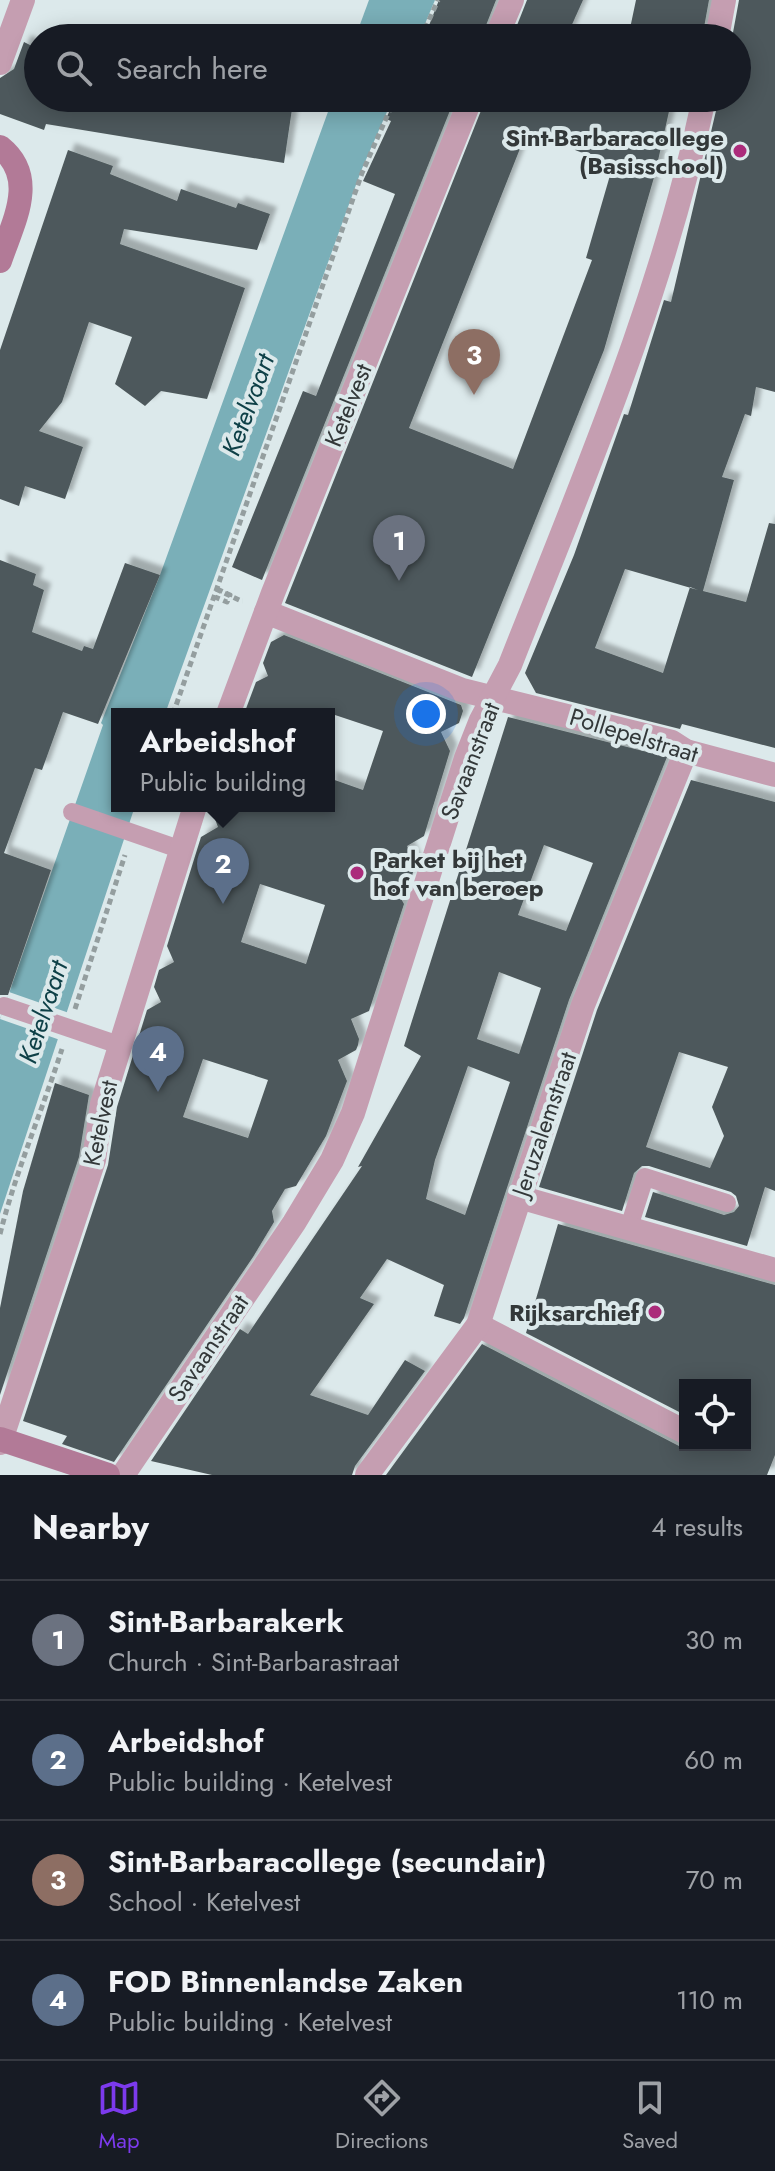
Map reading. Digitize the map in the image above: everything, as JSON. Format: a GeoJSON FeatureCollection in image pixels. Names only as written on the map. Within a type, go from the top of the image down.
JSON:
{"type":"FeatureCollection","features":[{"type":"Feature","properties":{"kind":"street"},"geometry":{"type":"LineString","coordinates":[[0,63],[23,0]]}},
{"type":"Feature","properties":{"kind":"street"},"geometry":{"type":"LineString","coordinates":[[502,24],[512,0]]}},
{"type":"Feature","properties":{"kind":"street"},"geometry":{"type":"LineString","coordinates":[[720,24],[724,0]]}},
{"type":"Feature","properties":{"kind":"street","name":"Ketelvest"},"geometry":{"type":"LineString","coordinates":[[230,708],[465,112]]}},
{"type":"Feature","properties":{"kind":"street","name":"Savaanstraat"},"geometry":{"type":"LineString","coordinates":[[123,1475],[294,1223],[332,1160],[353,1113],[466,758],[510,665],[633,352],[674,223],[701,112]]}},
{"type":"Feature","properties":{"kind":"street"},"geometry":{"type":"LineString","coordinates":[[0,147],[11,156],[22,186],[0,261]]}},
{"type":"Feature","properties":{"kind":"street","name":"Pollepelstraat"},"geometry":{"type":"LineString","coordinates":[[266,612],[462,690],[672,742],[686,751],[775,775]]}},
{"type":"Feature","properties":{"kind":"street","name":"Jeruzalemstraat"},"geometry":{"type":"LineString","coordinates":[[367,1475],[478,1325],[583,1005],[686,751]]}},
{"type":"Feature","properties":{"kind":"street","name":"Ketelvest"},"geometry":{"type":"LineString","coordinates":[[0,1440],[94,1160],[102,1104],[193,812]]}},
{"type":"Feature","properties":{"kind":"street"},"geometry":{"type":"LineString","coordinates":[[519,1197],[775,1270]]}},
{"type":"Feature","properties":{"kind":"street"},"geometry":{"type":"LineString","coordinates":[[478,1325],[679,1429]]}},
{"type":"Feature","properties":{"kind":"street"},"geometry":{"type":"LineString","coordinates":[[0,1440],[108,1475]]}},
{"type":"Feature","properties":{"kind":"lane"},"geometry":{"type":"LineString","coordinates":[[72,812],[179,849]]}},
{"type":"Feature","properties":{"kind":"lane"},"geometry":{"type":"LineString","coordinates":[[4,1006],[119,1045]]}},
{"type":"Feature","properties":{"kind":"lane"},"geometry":{"type":"LineString","coordinates":[[629,1227],[645,1177],[727,1203]]}},
{"type":"Feature","properties":{"kind":"path"},"geometry":{"type":"LineString","coordinates":[[427,24],[438,0]]}},
{"type":"Feature","properties":{"kind":"path"},"geometry":{"type":"LineString","coordinates":[[175,708],[362,173],[389,112]]}},
{"type":"Feature","properties":{"kind":"path"},"geometry":{"type":"LineString","coordinates":[[217,589],[230,595],[227,602],[215,597],[218,590],[229,596],[241,601]]}},
{"type":"Feature","properties":{"kind":"water"},"geometry":{"type":"Polygon","coordinates":[[[369,0],[435,0],[425,24],[360,24],[369,0]]]}},
{"type":"Feature","properties":{"kind":"water","name":"Ketelvaart"},"geometry":{"type":"Polygon","coordinates":[[[328,112],[387,112],[361,171],[167,708],[111,708],[111,812],[133,812],[0,1214],[0,1019],[103,725],[101,723],[160,575],[328,112]]]}},
{"type":"Feature","properties":{"kind":"pier"},"geometry":{"type":"Polygon","coordinates":[[[9,992],[72,1014],[63,1041],[0,1019],[9,992]]]}},
{"type":"Feature","properties":{"kind":"building"},"geometry":{"type":"Polygon","coordinates":[[[439,0],[496,0],[487,24],[430,24],[439,0]]]}},
{"type":"Feature","properties":{"kind":"building"},"geometry":{"type":"Polygon","coordinates":[[[527,0],[583,0],[572,24],[518,24],[527,0]]]}},
{"type":"Feature","properties":{"kind":"building"},"geometry":{"type":"Polygon","coordinates":[[[636,0],[709,0],[705,24],[631,24],[636,0]]]}},
{"type":"Feature","properties":{"kind":"building"},"geometry":{"type":"Polygon","coordinates":[[[739,0],[775,0],[775,392],[756,387],[751,416],[745,414],[722,477],[734,480],[703,591],[746,602],[769,523],[775,524],[775,748],[682,724],[680,729],[536,693],[525,673],[574,555],[624,414],[628,415],[664,300],[671,302],[716,112],[751,112],[751,24],[735,24],[739,0]],[[625,569],[595,648],[663,673],[690,588],[625,569]]]}},
{"type":"Feature","properties":{"kind":"building"},"geometry":{"type":"Polygon","coordinates":[[[24,42],[24,112],[292,112],[284,163],[46,124],[44,130],[0,114],[0,78],[14,69],[24,42]]]}},
{"type":"Feature","properties":{"kind":"building"},"geometry":{"type":"Polygon","coordinates":[[[389,112],[449,112],[262,580],[232,567],[303,391],[316,396],[395,194],[363,181],[391,121],[386,119],[389,112]]]}},
{"type":"Feature","properties":{"kind":"building"},"geometry":{"type":"Polygon","coordinates":[[[480,112],[669,112],[655,174],[604,350],[472,677],[285,603],[480,112]],[[527,131],[409,428],[513,469],[592,260],[586,258],[613,165],[527,131]]]}},
{"type":"Feature","properties":{"kind":"building"},"geometry":{"type":"Polygon","coordinates":[[[68,150],[113,166],[110,174],[177,201],[181,189],[236,208],[238,203],[270,214],[257,250],[124,229],[120,244],[245,288],[207,399],[161,391],[145,406],[115,384],[132,337],[89,322],[62,402],[39,431],[83,447],[65,499],[25,486],[19,506],[0,499],[0,350],[68,150]]]}},
{"type":"Feature","properties":{"kind":"building"},"geometry":{"type":"Polygon","coordinates":[[[0,560],[36,574],[33,585],[44,590],[32,632],[82,651],[84,646],[93,649],[125,563],[160,575],[98,724],[63,712],[42,770],[35,768],[4,853],[51,870],[8,995],[0,995],[0,560]]]}},
{"type":"Feature","properties":{"kind":"building"},"geometry":{"type":"Polygon","coordinates":[[[284,635],[461,705],[463,711],[459,723],[441,732],[450,751],[424,836],[407,846],[415,864],[412,876],[394,886],[404,904],[369,1011],[351,1019],[359,1039],[358,1045],[356,1050],[338,1060],[347,1081],[326,1136],[296,1186],[285,1189],[272,1211],[274,1222],[253,1257],[114,1462],[62,1444],[67,1436],[23,1421],[108,1165],[117,1107],[147,1010],[161,1002],[154,987],[159,970],[174,962],[167,946],[201,837],[218,827],[212,812],[335,812],[335,780],[363,790],[383,731],[335,715],[335,708],[246,708],[256,682],[268,676],[263,663],[271,642],[284,635]],[[260,884],[241,942],[306,964],[325,905],[260,884]],[[203,1059],[183,1117],[248,1138],[268,1080],[203,1059]]]}},
{"type":"Feature","properties":{"kind":"building"},"geometry":{"type":"Polygon","coordinates":[[[508,717],[667,757],[569,1000],[464,1318],[460,1324],[434,1316],[444,1285],[387,1259],[360,1298],[374,1304],[310,1395],[368,1415],[405,1360],[425,1371],[355,1466],[352,1475],[212,1475],[151,1461],[240,1329],[248,1334],[362,1166],[358,1167],[421,1056],[404,1046],[508,717]],[[544,845],[518,915],[566,931],[593,863],[544,845]],[[499,972],[477,1039],[519,1054],[541,988],[499,972]],[[468,1066],[435,1160],[426,1199],[465,1215],[510,1082],[468,1066]]]}},
{"type":"Feature","properties":{"kind":"building"},"geometry":{"type":"Polygon","coordinates":[[[691,780],[775,802],[775,1191],[765,1187],[747,1246],[645,1217],[653,1192],[724,1215],[734,1212],[739,1206],[731,1192],[649,1166],[642,1166],[634,1173],[622,1211],[539,1187],[597,1010],[691,780]],[[679,1052],[646,1147],[710,1168],[724,1136],[712,1107],[728,1067],[679,1052]]]}},
{"type":"Feature","properties":{"kind":"building"},"geometry":{"type":"Polygon","coordinates":[[[55,1083],[89,1095],[79,1157],[0,1395],[0,1308],[23,1191],[55,1083]]]}},
{"type":"Feature","properties":{"kind":"building"},"geometry":{"type":"Polygon","coordinates":[[[558,1224],[775,1285],[775,1455],[767,1475],[386,1475],[482,1344],[679,1446],[679,1451],[751,1451],[751,1379],[679,1379],[679,1412],[526,1333],[558,1224]]]}},
{"type":"Feature","properties":{"kind":"place","name":"Sint-Barbaracollege (Basisschool)"},"geometry":{"type":"Point","coordinates":[740,151]}},
{"type":"Feature","properties":{"kind":"place","name":"Sint-Barbaracollege (secundair)"},"geometry":{"type":"Point","coordinates":[474,395]}},
{"type":"Feature","properties":{"kind":"place","name":"Sint-Barbarakerk"},"geometry":{"type":"Point","coordinates":[399,581]}},
{"type":"Feature","properties":{"kind":"place","name":"Parket bij het hof van beroep"},"geometry":{"type":"Point","coordinates":[357,873]}},
{"type":"Feature","properties":{"kind":"place","name":"Arbeidshof"},"geometry":{"type":"Point","coordinates":[223,904]}},
{"type":"Feature","properties":{"kind":"place","name":"FOD Binnenlandse Zaken"},"geometry":{"type":"Point","coordinates":[158,1092]}},
{"type":"Feature","properties":{"kind":"place","name":"Rijksarchief"},"geometry":{"type":"Point","coordinates":[655,1312]}}]}
